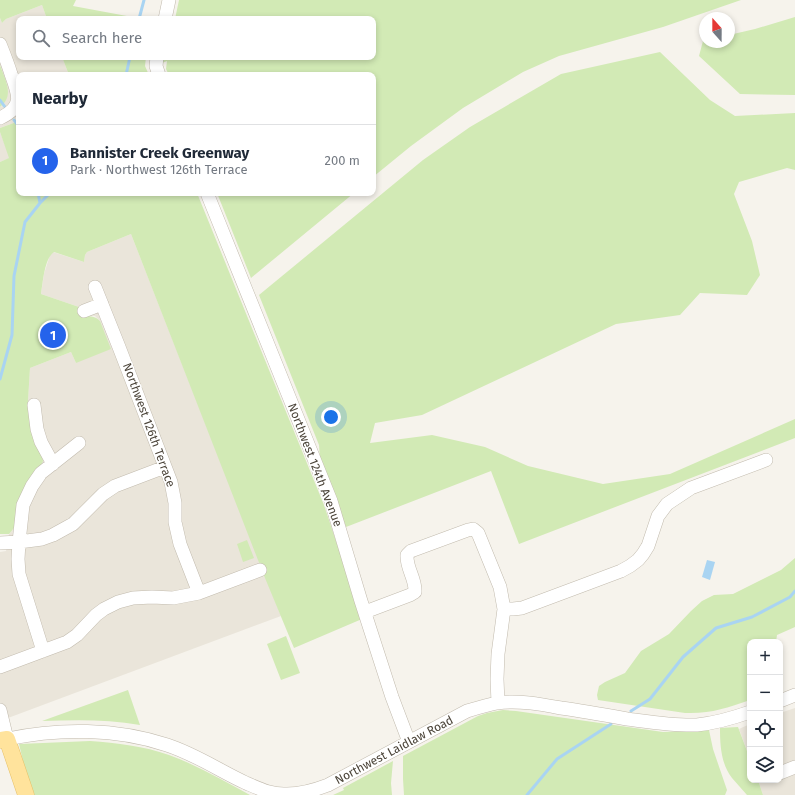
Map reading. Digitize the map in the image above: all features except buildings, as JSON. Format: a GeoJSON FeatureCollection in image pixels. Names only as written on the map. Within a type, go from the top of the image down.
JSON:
{"type":"FeatureCollection","features":[{"type":"Feature","properties":{"kind":"main road"},"geometry":{"type":"LineString","coordinates":[[4,740],[26,795]]}},
{"type":"Feature","properties":{"kind":"street"},"geometry":{"type":"LineString","coordinates":[[166,16],[169,0]]}},
{"type":"Feature","properties":{"kind":"street"},"geometry":{"type":"LineString","coordinates":[[0,44],[16,86]]}},
{"type":"Feature","properties":{"kind":"street"},"geometry":{"type":"LineString","coordinates":[[157,60],[156,66],[158,72]]}},
{"type":"Feature","properties":{"kind":"street"},"geometry":{"type":"LineString","coordinates":[[0,118],[13,110],[16,105]]}},
{"type":"Feature","properties":{"kind":"street","name":"Northwest 124th Avenue"},"geometry":{"type":"LineString","coordinates":[[208,196],[331,501],[392,697],[409,742]]}},
{"type":"Feature","properties":{"kind":"street","name":"Northwest 126th Terrace"},"geometry":{"type":"LineString","coordinates":[[95,287],[174,491],[175,522],[180,544],[199,594]]}},
{"type":"Feature","properties":{"kind":"street"},"geometry":{"type":"LineString","coordinates":[[84,311],[102,304]]}},
{"type":"Feature","properties":{"kind":"street"},"geometry":{"type":"LineString","coordinates":[[34,405],[37,429],[41,442],[53,464]]}},
{"type":"Feature","properties":{"kind":"street"},"geometry":{"type":"LineString","coordinates":[[43,651],[19,574],[18,559],[23,505],[32,486],[41,473],[79,443]]}},
{"type":"Feature","properties":{"kind":"street"},"geometry":{"type":"LineString","coordinates":[[504,609],[522,608],[630,566],[638,560],[648,546],[658,516],[668,504],[691,488],[766,460]]}},
{"type":"Feature","properties":{"kind":"street"},"geometry":{"type":"LineString","coordinates":[[0,543],[42,539],[53,535],[73,524],[110,489],[165,467]]}},
{"type":"Feature","properties":{"kind":"street"},"geometry":{"type":"LineString","coordinates":[[365,612],[415,592],[415,586],[407,560],[407,555],[411,551],[473,529],[478,534],[500,588],[504,609],[498,654],[498,703]]}},
{"type":"Feature","properties":{"kind":"street"},"geometry":{"type":"LineString","coordinates":[[0,667],[67,642],[81,631],[96,615],[118,602],[133,598],[173,598],[199,594],[260,570]]}},
{"type":"Feature","properties":{"kind":"street"},"geometry":{"type":"LineString","coordinates":[[783,700],[795,695]]}},
{"type":"Feature","properties":{"kind":"street","name":"Northwest Laidlaw Road"},"geometry":{"type":"LineString","coordinates":[[4,740],[48,733],[76,732],[113,733],[144,738],[166,744],[185,752],[264,791],[286,794],[306,793],[328,785],[468,711],[482,706],[498,703],[515,702],[547,705],[635,720],[675,725],[697,725],[709,723],[747,713]]}},
{"type":"Feature","properties":{"kind":"street"},"geometry":{"type":"LineString","coordinates":[[0,710],[4,740]]}},
{"type":"Feature","properties":{"kind":"street"},"geometry":{"type":"LineString","coordinates":[[783,772],[795,767]]}},
{"type":"Feature","properties":{"kind":"shaded area"},"geometry":{"type":"Polygon","coordinates":[[[42,5],[46,16],[16,16],[16,60],[63,60],[68,72],[16,72],[16,122],[0,128],[0,107],[2,106],[7,83],[0,65],[0,18],[2,23],[6,19],[42,5]]]}},
{"type":"Feature","properties":{"kind":"shaded area"},"geometry":{"type":"Polygon","coordinates":[[[0,132],[10,158],[0,162],[0,132]]]}},
{"type":"Feature","properties":{"kind":"shaded area"},"geometry":{"type":"Polygon","coordinates":[[[131,234],[281,616],[0,721],[0,552],[6,551],[9,534],[14,528],[30,422],[28,401],[30,368],[71,352],[76,363],[100,321],[95,316],[83,316],[79,307],[41,294],[44,274],[50,255],[53,252],[84,262],[87,252],[131,234]]]}},
{"type":"Feature","properties":{"kind":"shaded area"},"geometry":{"type":"Polygon","coordinates":[[[795,708],[795,795],[763,795],[759,783],[783,783],[783,712],[795,708]]]}},
{"type":"Feature","properties":{"kind":"shaded area"},"geometry":{"type":"Polygon","coordinates":[[[747,725],[747,751],[739,729],[747,725]]]}},
{"type":"Feature","properties":{"kind":"green space"},"geometry":{"type":"Polygon","coordinates":[[[0,0],[76,0],[73,6],[127,16],[46,16],[42,5],[6,19],[2,23],[0,18],[0,0]]]}},
{"type":"Feature","properties":{"kind":"green space"},"geometry":{"type":"Polygon","coordinates":[[[179,0],[741,0],[706,12],[699,12],[699,15],[663,27],[559,56],[523,72],[463,108],[411,146],[376,175],[376,72],[168,72],[166,69],[167,61],[162,63],[163,60],[376,60],[376,16],[176,16],[179,0]]]}},
{"type":"Feature","properties":{"kind":"green space"},"geometry":{"type":"Polygon","coordinates":[[[795,17],[795,95],[740,94],[699,56],[701,48],[735,48],[735,34],[795,17]]]}},
{"type":"Feature","properties":{"kind":"green space"},"geometry":{"type":"Polygon","coordinates":[[[660,52],[710,100],[735,116],[795,113],[795,170],[787,168],[739,182],[734,194],[752,241],[760,275],[747,295],[700,293],[680,315],[616,324],[422,415],[375,423],[370,443],[432,435],[485,447],[528,466],[603,484],[670,474],[795,419],[795,438],[519,544],[491,471],[346,527],[320,459],[319,445],[259,295],[423,160],[470,127],[561,74],[660,52]]]}},
{"type":"Feature","properties":{"kind":"green space"},"geometry":{"type":"Polygon","coordinates":[[[63,60],[146,60],[145,66],[148,72],[68,72],[63,60]]]}},
{"type":"Feature","properties":{"kind":"green space"},"geometry":{"type":"Polygon","coordinates":[[[0,65],[8,87],[8,93],[5,103],[0,107],[0,65]]]}},
{"type":"Feature","properties":{"kind":"green space"},"geometry":{"type":"Polygon","coordinates":[[[16,122],[16,196],[198,196],[324,505],[362,619],[294,648],[265,578],[131,234],[87,252],[84,262],[54,252],[48,260],[44,272],[41,294],[79,307],[83,316],[98,319],[111,349],[76,363],[71,352],[30,368],[28,401],[30,422],[43,461],[14,528],[9,534],[0,534],[0,162],[9,158],[0,128],[16,122]]]}},
{"type":"Feature","properties":{"kind":"green space"},"geometry":{"type":"Polygon","coordinates":[[[218,196],[350,196],[251,278],[218,196]]]}},
{"type":"Feature","properties":{"kind":"green space"},"geometry":{"type":"Polygon","coordinates":[[[247,540],[254,558],[243,562],[237,544],[247,540]]]}},
{"type":"Feature","properties":{"kind":"green space"},"geometry":{"type":"Polygon","coordinates":[[[795,558],[795,627],[777,635],[776,639],[747,639],[747,701],[703,713],[685,713],[598,700],[597,695],[599,686],[625,673],[641,651],[669,634],[702,601],[714,595],[733,594],[781,570],[795,558]]]}},
{"type":"Feature","properties":{"kind":"green space"},"geometry":{"type":"Polygon","coordinates":[[[286,636],[300,673],[281,680],[267,644],[286,636]]]}},
{"type":"Feature","properties":{"kind":"green space"},"geometry":{"type":"Polygon","coordinates":[[[128,690],[140,725],[79,720],[42,721],[128,690]]]}},
{"type":"Feature","properties":{"kind":"green space"},"geometry":{"type":"Polygon","coordinates":[[[503,710],[663,732],[709,730],[713,749],[727,790],[725,795],[404,795],[403,756],[478,716],[503,710]]]}},
{"type":"Feature","properties":{"kind":"green space"},"geometry":{"type":"Polygon","coordinates":[[[738,727],[747,751],[747,783],[759,783],[763,795],[747,795],[728,773],[723,761],[720,728],[738,727]]]}},
{"type":"Feature","properties":{"kind":"green space"},"geometry":{"type":"Polygon","coordinates":[[[90,741],[130,745],[169,755],[200,768],[250,795],[31,795],[19,744],[90,741]]]}},
{"type":"Feature","properties":{"kind":"green space"},"geometry":{"type":"Polygon","coordinates":[[[393,761],[391,783],[392,795],[333,795],[344,790],[343,788],[393,761]]]}},
{"type":"Feature","properties":{"kind":"water"},"geometry":{"type":"Polygon","coordinates":[[[707,560],[715,562],[710,580],[702,577],[707,560]]]}},
{"type":"Feature","properties":{"kind":"waterway"},"geometry":{"type":"LineString","coordinates":[[140,16],[144,0]]}},
{"type":"Feature","properties":{"kind":"waterway"},"geometry":{"type":"LineString","coordinates":[[127,72],[129,60]]}},
{"type":"Feature","properties":{"kind":"waterway"},"geometry":{"type":"LineString","coordinates":[[0,100],[5,107]]}},
{"type":"Feature","properties":{"kind":"waterway"},"geometry":{"type":"LineString","coordinates":[[39,196],[40,203]]}},
{"type":"Feature","properties":{"kind":"waterway"},"geometry":{"type":"LineString","coordinates":[[0,379],[12,335],[14,276],[25,222],[47,196]]}},
{"type":"Feature","properties":{"kind":"waterway"},"geometry":{"type":"LineString","coordinates":[[631,711],[650,699],[683,657],[716,628],[752,617],[790,597],[795,591]]}},
{"type":"Feature","properties":{"kind":"waterway"},"geometry":{"type":"LineString","coordinates":[[527,795],[557,759],[611,724]]}},
{"type":"Feature","properties":{"kind":"place","name":"Bannister Creek Greenway"},"geometry":{"type":"Point","coordinates":[53,335]}}]}
